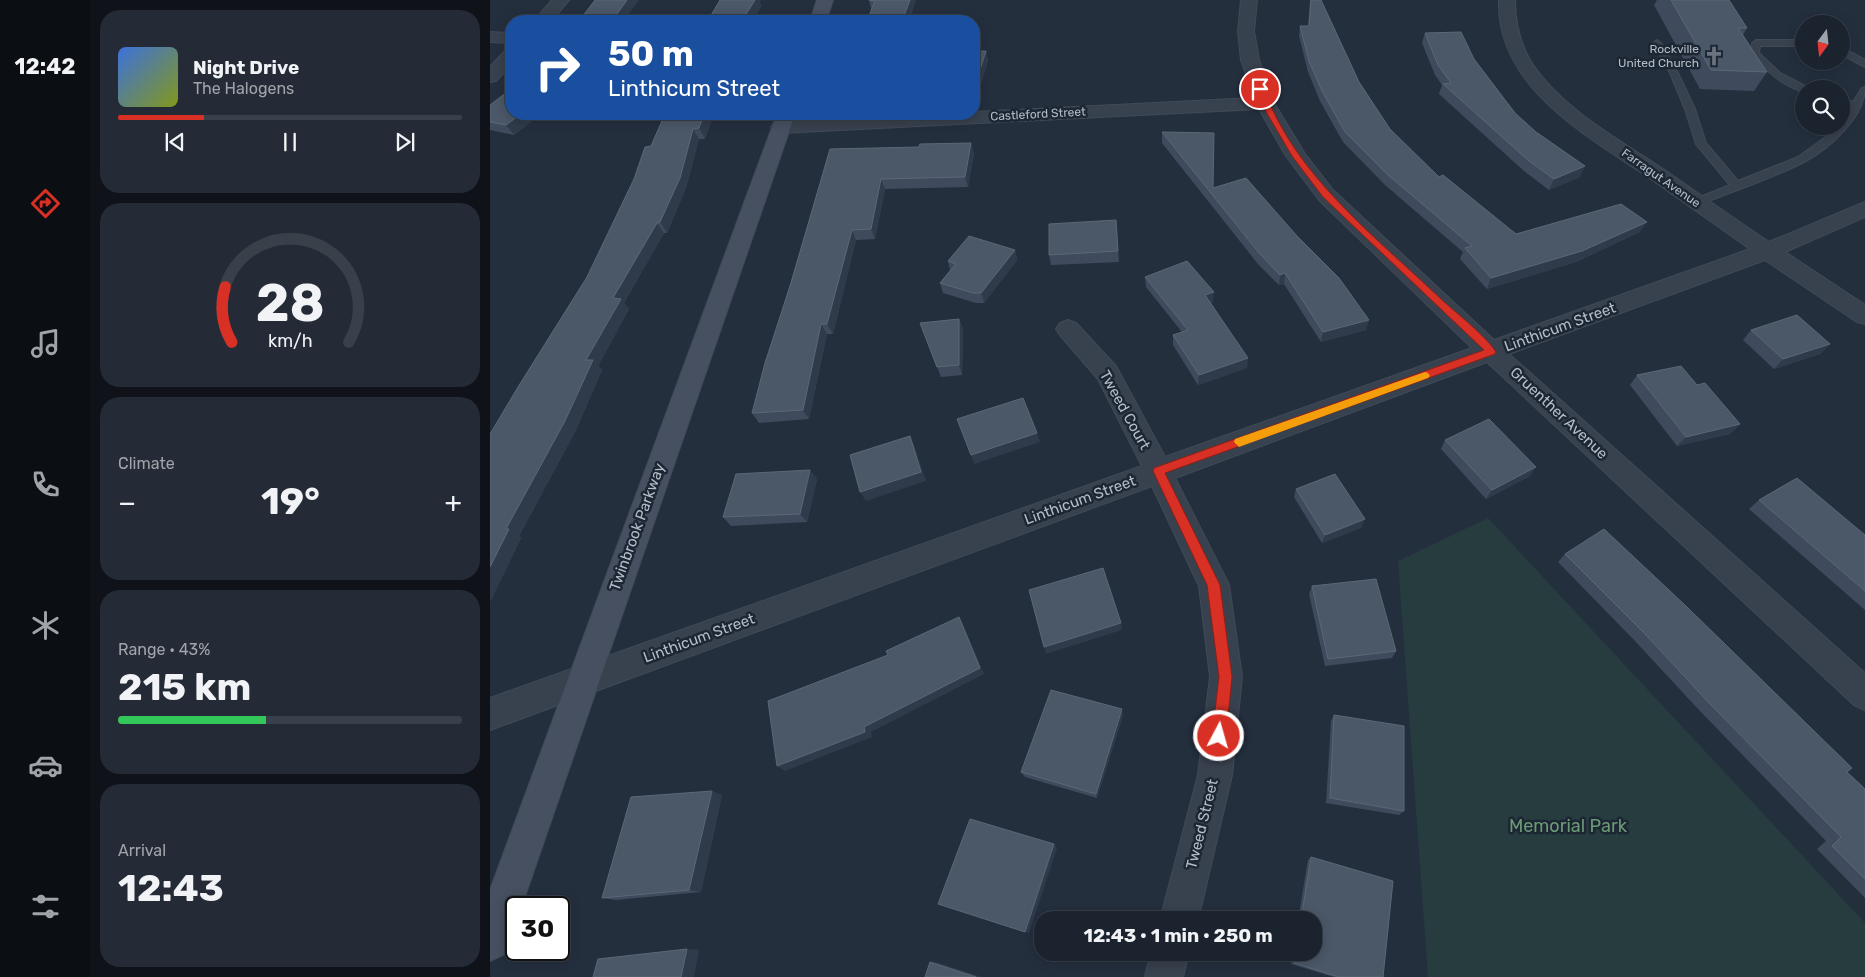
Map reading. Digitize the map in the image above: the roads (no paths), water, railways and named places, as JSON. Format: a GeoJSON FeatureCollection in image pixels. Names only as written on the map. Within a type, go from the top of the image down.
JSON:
{"type":"FeatureCollection","features":[{"type":"Feature","properties":{"kind":"street"},"geometry":{"type":"LineString","coordinates":[[547,15],[561,0]]}},
{"type":"Feature","properties":{"kind":"street"},"geometry":{"type":"LineString","coordinates":[[820,15],[825,0]]}},
{"type":"Feature","properties":{"kind":"street","name":"Gruenther Avenue"},"geometry":{"type":"LineString","coordinates":[[1249,0],[1246,31],[1250,60],[1265,103],[1296,156],[1326,195],[1491,352],[1865,694]]}},
{"type":"Feature","properties":{"kind":"street","name":"Farragut Avenue"},"geometry":{"type":"LineString","coordinates":[[1507,0],[1506,15],[1510,38],[1520,59],[1542,88],[1575,118],[1767,251],[1865,316]]}},
{"type":"Feature","properties":{"kind":"street"},"geometry":{"type":"LineString","coordinates":[[490,37],[505,38]]}},
{"type":"Feature","properties":{"kind":"street"},"geometry":{"type":"LineString","coordinates":[[490,77],[505,62]]}},
{"type":"Feature","properties":{"kind":"street","name":"Castleford Street"},"geometry":{"type":"LineString","coordinates":[[980,113],[1265,103]]}},
{"type":"Feature","properties":{"kind":"street","name":"Twinbrook Parkway"},"geometry":{"type":"LineString","coordinates":[[490,942],[783,120]]}},
{"type":"Feature","properties":{"kind":"street","name":"Linthicum Street"},"geometry":{"type":"LineString","coordinates":[[490,714],[1767,251],[1865,209]]}},
{"type":"Feature","properties":{"kind":"street","name":"Tweed Court"},"geometry":{"type":"LineString","coordinates":[[1068,329],[1107,373],[1158,471]]}},
{"type":"Feature","properties":{"kind":"street","name":"Tweed Street"},"geometry":{"type":"LineString","coordinates":[[1158,471],[1214,585],[1226,677],[1215,776],[1180,911]]}},
{"type":"Feature","properties":{"kind":"street"},"geometry":{"type":"LineString","coordinates":[[1164,977],[1168,961]]}},
{"type":"Feature","properties":{"kind":"lane"},"geometry":{"type":"LineString","coordinates":[[1657,43],[1690,110],[1701,144],[1737,186]]}},
{"type":"Feature","properties":{"kind":"lane"},"geometry":{"type":"LineString","coordinates":[[1795,43],[1756,43],[1755,53],[1771,72],[1795,86]]}},
{"type":"Feature","properties":{"kind":"lane"},"geometry":{"type":"LineString","coordinates":[[1850,55],[1865,64]]}},
{"type":"Feature","properties":{"kind":"lane"},"geometry":{"type":"LineString","coordinates":[[1697,202],[1802,159],[1842,129],[1865,90]]}},
{"type":"Feature","properties":{"kind":"lane"},"geometry":{"type":"LineString","coordinates":[[1850,104],[1856,106]]}},
{"type":"Feature","properties":{"kind":"place","name":"Rockville United Church"},"geometry":{"type":"Point","coordinates":[1714,56]}},
{"type":"Feature","properties":{"kind":"park label","name":"Memorial Park"},"geometry":{"type":"Point","coordinates":[1568,826]}}]}
